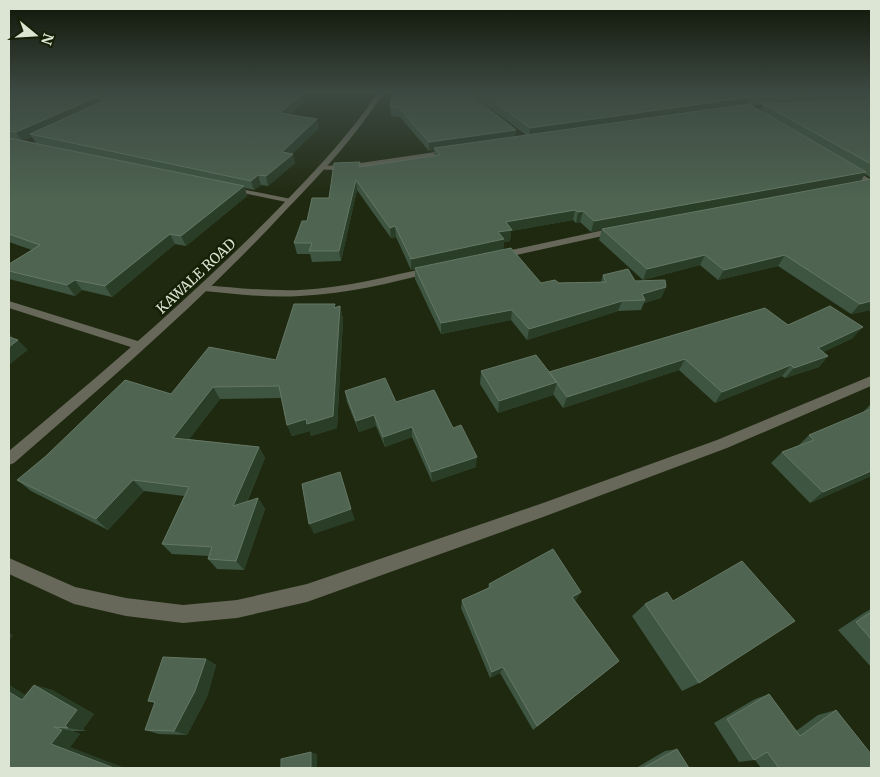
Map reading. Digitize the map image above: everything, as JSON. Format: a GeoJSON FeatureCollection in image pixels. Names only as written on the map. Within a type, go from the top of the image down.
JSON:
{"type":"FeatureCollection","features":[{"type":"Feature","properties":{"kind":"street","name":"KAWALE ROAD"},"geometry":{"type":"LineString","coordinates":[[9,459],[204,288],[291,201],[355,128]]}},
{"type":"Feature","properties":{"kind":"street"},"geometry":{"type":"LineString","coordinates":[[320,168],[347,167],[456,150]]}},
{"type":"Feature","properties":{"kind":"street"},"geometry":{"type":"LineString","coordinates":[[838,164],[871,184]]}},
{"type":"Feature","properties":{"kind":"street"},"geometry":{"type":"LineString","coordinates":[[852,187],[871,184]]}},
{"type":"Feature","properties":{"kind":"street"},"geometry":{"type":"LineString","coordinates":[[224,187],[291,201]]}},
{"type":"Feature","properties":{"kind":"street"},"geometry":{"type":"LineString","coordinates":[[486,258],[630,228]]}},
{"type":"Feature","properties":{"kind":"street"},"geometry":{"type":"LineString","coordinates":[[204,288],[243,292],[312,293],[338,290],[438,269]]}},
{"type":"Feature","properties":{"kind":"street"},"geometry":{"type":"LineString","coordinates":[[9,304],[140,346]]}},
{"type":"Feature","properties":{"kind":"street"},"geometry":{"type":"LineString","coordinates":[[9,566],[74,595],[126,607],[182,614],[237,609],[307,594],[722,444],[871,381]]}},
{"type":"Feature","properties":{"kind":"building"},"geometry":{"type":"Polygon","coordinates":[[[9,128],[25,128],[16,132],[9,131],[9,128]]]}},
{"type":"Feature","properties":{"kind":"building"},"geometry":{"type":"Polygon","coordinates":[[[43,128],[307,128],[282,152],[293,154],[266,176],[258,175],[251,181],[30,134],[43,128]]]}},
{"type":"Feature","properties":{"kind":"building"},"geometry":{"type":"Polygon","coordinates":[[[417,128],[514,128],[516,130],[429,142],[417,128]]]}},
{"type":"Feature","properties":{"kind":"building"},"geometry":{"type":"Polygon","coordinates":[[[575,128],[791,128],[866,172],[594,221],[583,211],[578,212],[575,210],[511,221],[506,222],[512,230],[498,232],[504,239],[411,259],[395,226],[390,228],[356,180],[339,251],[309,251],[312,243],[294,243],[302,221],[307,221],[312,198],[329,198],[334,163],[360,162],[359,167],[440,155],[434,148],[575,128]]]}},
{"type":"Feature","properties":{"kind":"building"},"geometry":{"type":"Polygon","coordinates":[[[807,128],[871,128],[871,164],[807,128]]]}},
{"type":"Feature","properties":{"kind":"building"},"geometry":{"type":"Polygon","coordinates":[[[9,138],[244,186],[181,236],[170,234],[105,286],[75,280],[67,285],[9,271],[9,264],[40,245],[9,234],[9,138]]]}},
{"type":"Feature","properties":{"kind":"building"},"geometry":{"type":"Polygon","coordinates":[[[871,179],[871,301],[860,304],[785,255],[724,270],[705,255],[647,269],[602,229],[871,179]]]}},
{"type":"Feature","properties":{"kind":"building"},"geometry":{"type":"Polygon","coordinates":[[[511,248],[541,283],[555,280],[559,283],[606,282],[603,275],[628,269],[635,281],[665,280],[666,287],[642,294],[645,300],[622,301],[529,329],[512,310],[441,323],[415,268],[511,248]]]}},
{"type":"Feature","properties":{"kind":"building"},"geometry":{"type":"Polygon","coordinates":[[[294,304],[335,304],[334,308],[340,306],[333,416],[307,424],[306,419],[287,425],[279,386],[213,387],[173,438],[259,447],[233,506],[258,498],[236,561],[208,559],[212,547],[162,544],[189,487],[133,480],[96,519],[17,480],[46,456],[125,380],[171,394],[209,347],[276,360],[294,304]]]}},
{"type":"Feature","properties":{"kind":"building"},"geometry":{"type":"Polygon","coordinates":[[[830,306],[863,327],[818,348],[828,356],[794,368],[791,365],[722,392],[685,359],[567,397],[549,372],[765,308],[788,325],[830,306]]]}},
{"type":"Feature","properties":{"kind":"building"},"geometry":{"type":"Polygon","coordinates":[[[9,337],[18,340],[9,347],[9,337]]]}},
{"type":"Feature","properties":{"kind":"building"},"geometry":{"type":"Polygon","coordinates":[[[536,355],[557,382],[499,401],[481,371],[536,355]]]}},
{"type":"Feature","properties":{"kind":"building"},"geometry":{"type":"Polygon","coordinates":[[[385,378],[396,402],[434,390],[453,428],[461,425],[477,457],[431,472],[412,427],[383,437],[374,415],[356,421],[345,391],[385,378]]]}},
{"type":"Feature","properties":{"kind":"building"},"geometry":{"type":"Polygon","coordinates":[[[871,409],[871,471],[823,492],[782,452],[814,440],[809,435],[871,409]]]}},
{"type":"Feature","properties":{"kind":"building"},"geometry":{"type":"Polygon","coordinates":[[[340,472],[351,509],[309,524],[302,484],[340,472]]]}},
{"type":"Feature","properties":{"kind":"building"},"geometry":{"type":"Polygon","coordinates":[[[553,549],[581,592],[572,597],[619,661],[537,726],[503,667],[492,672],[462,600],[491,587],[489,584],[553,549]]]}},
{"type":"Feature","properties":{"kind":"building"},"geometry":{"type":"Polygon","coordinates":[[[742,561],[795,621],[699,683],[645,604],[667,592],[673,601],[742,561]]]}},
{"type":"Feature","properties":{"kind":"building"},"geometry":{"type":"Polygon","coordinates":[[[871,612],[871,639],[856,622],[871,612]]]}},
{"type":"Feature","properties":{"kind":"building"},"geometry":{"type":"Polygon","coordinates":[[[163,657],[206,659],[195,691],[174,731],[145,730],[155,702],[148,701],[163,657]]]}},
{"type":"Feature","properties":{"kind":"building"},"geometry":{"type":"Polygon","coordinates":[[[34,685],[77,710],[65,726],[68,728],[54,727],[62,730],[51,744],[114,768],[9,768],[9,692],[22,700],[34,685]]]}},
{"type":"Feature","properties":{"kind":"building"},"geometry":{"type":"Polygon","coordinates":[[[769,694],[800,736],[836,710],[871,754],[871,768],[779,768],[767,752],[754,760],[727,719],[769,694]]]}},
{"type":"Feature","properties":{"kind":"building"},"geometry":{"type":"Polygon","coordinates":[[[677,749],[689,768],[643,768],[677,749]]]}},
{"type":"Feature","properties":{"kind":"building"},"geometry":{"type":"Polygon","coordinates":[[[311,752],[311,768],[281,768],[281,759],[311,752]]]}}]}
